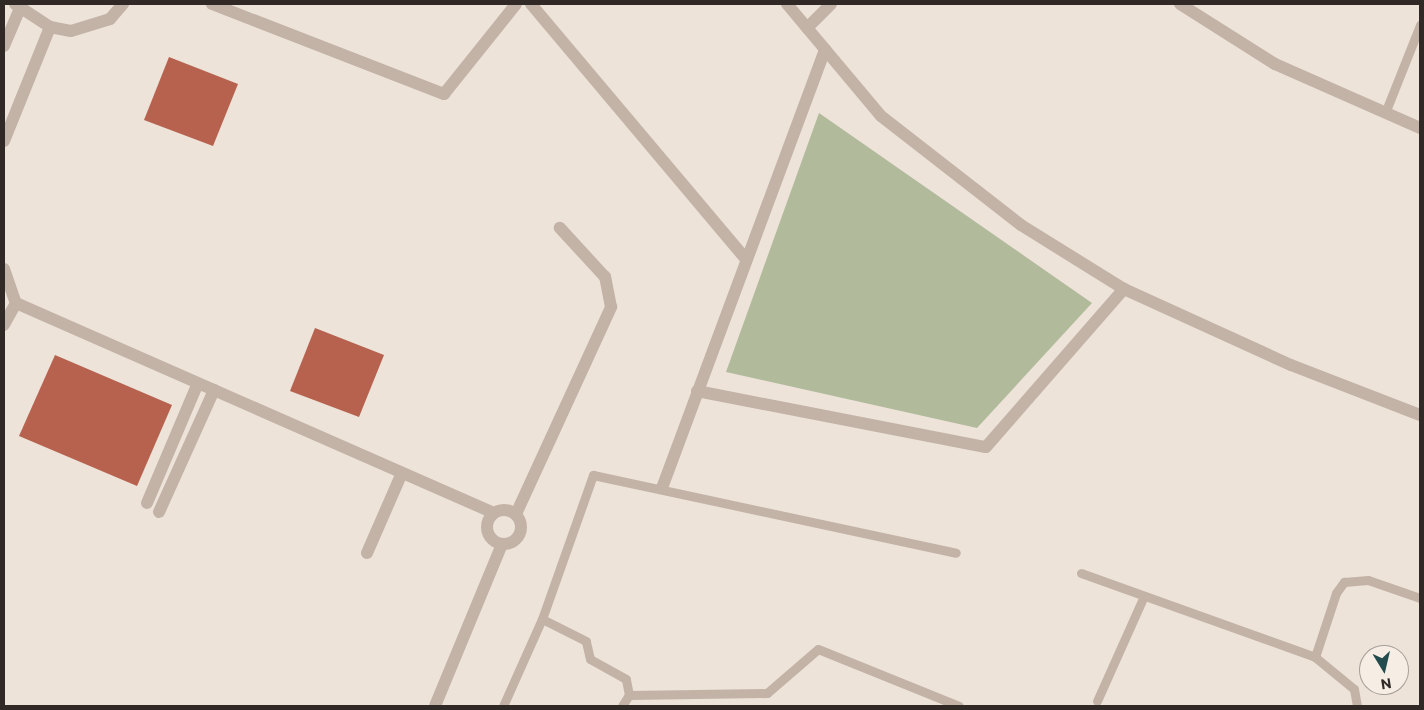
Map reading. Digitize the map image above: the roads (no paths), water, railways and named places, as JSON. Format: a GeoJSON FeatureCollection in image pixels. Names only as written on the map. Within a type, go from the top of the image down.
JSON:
{"type":"FeatureCollection","features":[{"type":"Feature","properties":{"kind":"street"},"geometry":{"type":"LineString","coordinates":[[4,46],[17,7],[50,27],[71,31],[91,28],[110,19],[123,4]]}},
{"type":"Feature","properties":{"kind":"street"},"geometry":{"type":"LineString","coordinates":[[212,4],[229,7],[444,94],[516,4]]}},
{"type":"Feature","properties":{"kind":"street"},"geometry":{"type":"LineString","coordinates":[[531,4],[745,258]]}},
{"type":"Feature","properties":{"kind":"street"},"geometry":{"type":"LineString","coordinates":[[787,4],[882,116],[1021,225],[1124,289],[1291,365],[1420,415]]}},
{"type":"Feature","properties":{"kind":"street"},"geometry":{"type":"LineString","coordinates":[[807,28],[831,4]]}},
{"type":"Feature","properties":{"kind":"street"},"geometry":{"type":"LineString","coordinates":[[1180,4],[1275,64],[1420,128]]}},
{"type":"Feature","properties":{"kind":"street"},"geometry":{"type":"LineString","coordinates":[[4,141],[50,27]]}},
{"type":"Feature","properties":{"kind":"street"},"geometry":{"type":"LineString","coordinates":[[662,488],[745,258],[825,49]]}},
{"type":"Feature","properties":{"kind":"street"},"geometry":{"type":"LineString","coordinates":[[516,514],[611,307],[605,276],[560,228]]}},
{"type":"Feature","properties":{"kind":"street"},"geometry":{"type":"LineString","coordinates":[[4,269],[16,303],[494,513],[505,510],[516,514],[522,524],[520,535],[502,544],[435,706]]}},
{"type":"Feature","properties":{"kind":"street"},"geometry":{"type":"LineString","coordinates":[[697,391],[986,446],[1124,289]]}},
{"type":"Feature","properties":{"kind":"street"},"geometry":{"type":"LineString","coordinates":[[4,324],[16,303]]}},
{"type":"Feature","properties":{"kind":"street"},"geometry":{"type":"LineString","coordinates":[[147,503],[198,383]]}},
{"type":"Feature","properties":{"kind":"street"},"geometry":{"type":"LineString","coordinates":[[159,512],[214,390]]}},
{"type":"Feature","properties":{"kind":"street"},"geometry":{"type":"LineString","coordinates":[[367,553],[402,473]]}},
{"type":"Feature","properties":{"kind":"street"},"geometry":{"type":"LineString","coordinates":[[494,513],[487,529],[492,540],[502,544]]}},
{"type":"Feature","properties":{"kind":"lane"},"geometry":{"type":"LineString","coordinates":[[1385,113],[1420,25]]}},
{"type":"Feature","properties":{"kind":"lane"},"geometry":{"type":"LineString","coordinates":[[503,706],[542,619],[593,475],[662,488],[956,553]]}},
{"type":"Feature","properties":{"kind":"lane"},"geometry":{"type":"LineString","coordinates":[[1081,573],[1315,657],[1354,689],[1357,706]]}},
{"type":"Feature","properties":{"kind":"lane"},"geometry":{"type":"LineString","coordinates":[[1315,657],[1336,593],[1344,582],[1368,580],[1420,598]]}},
{"type":"Feature","properties":{"kind":"lane"},"geometry":{"type":"LineString","coordinates":[[1097,701],[1144,596]]}},
{"type":"Feature","properties":{"kind":"lane"},"geometry":{"type":"LineString","coordinates":[[542,619],[586,641],[590,659],[626,679],[628,695],[622,706]]}},
{"type":"Feature","properties":{"kind":"lane"},"geometry":{"type":"LineString","coordinates":[[628,695],[767,693],[818,649],[959,706]]}}]}
